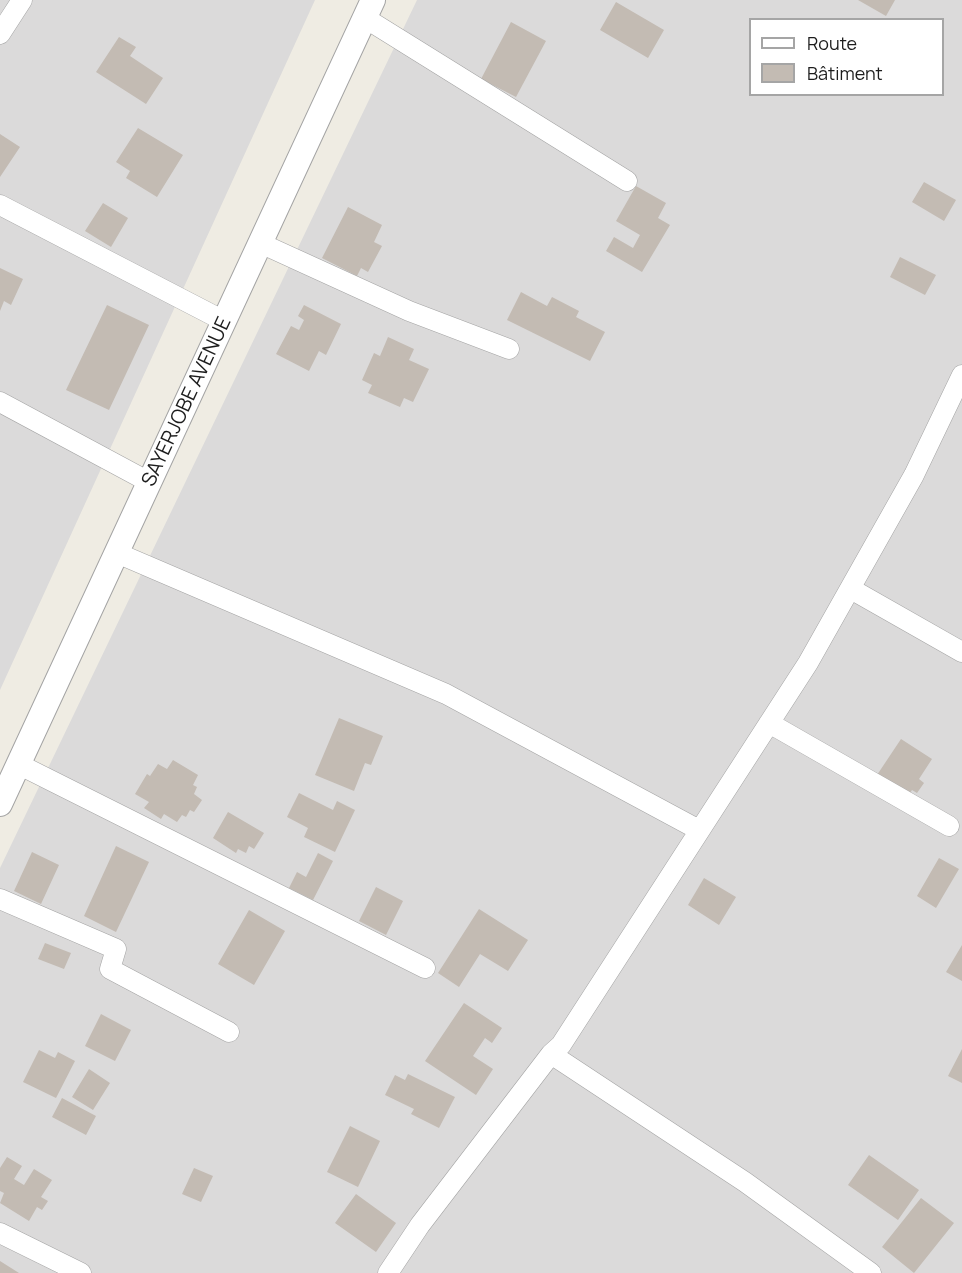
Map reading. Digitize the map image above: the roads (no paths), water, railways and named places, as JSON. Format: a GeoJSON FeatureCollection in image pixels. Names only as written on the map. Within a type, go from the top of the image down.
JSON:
{"type":"FeatureCollection","features":[{"type":"Feature","properties":{"kind":"street"},"geometry":{"type":"LineString","coordinates":[[0,34],[22,0]]}},
{"type":"Feature","properties":{"kind":"street"},"geometry":{"type":"LineString","coordinates":[[369,9],[627,182]]}},
{"type":"Feature","properties":{"kind":"street","name":"SAYERJOBE AVENUE"},"geometry":{"type":"LineString","coordinates":[[0,804],[369,9]]}},
{"type":"Feature","properties":{"kind":"street"},"geometry":{"type":"LineString","coordinates":[[0,205],[224,321]]}},
{"type":"Feature","properties":{"kind":"street"},"geometry":{"type":"LineString","coordinates":[[260,243],[409,311],[509,349]]}},
{"type":"Feature","properties":{"kind":"street"},"geometry":{"type":"LineString","coordinates":[[388,1273],[420,1225],[551,1054],[561,1045],[808,663],[914,475],[962,375]]}},
{"type":"Feature","properties":{"kind":"street"},"geometry":{"type":"LineString","coordinates":[[0,402],[149,482]]}},
{"type":"Feature","properties":{"kind":"street"},"geometry":{"type":"LineString","coordinates":[[117,553],[446,694],[699,830]]}},
{"type":"Feature","properties":{"kind":"street"},"geometry":{"type":"LineString","coordinates":[[851,590],[962,652]]}},
{"type":"Feature","properties":{"kind":"street"},"geometry":{"type":"LineString","coordinates":[[769,723],[949,826]]}},
{"type":"Feature","properties":{"kind":"street"},"geometry":{"type":"LineString","coordinates":[[18,764],[425,968]]}},
{"type":"Feature","properties":{"kind":"street"},"geometry":{"type":"LineString","coordinates":[[0,899],[116,949],[110,969],[229,1032]]}},
{"type":"Feature","properties":{"kind":"street"},"geometry":{"type":"LineString","coordinates":[[551,1054],[745,1182],[871,1273]]}},
{"type":"Feature","properties":{"kind":"street"},"geometry":{"type":"LineString","coordinates":[[0,1233],[81,1273]]}}]}
